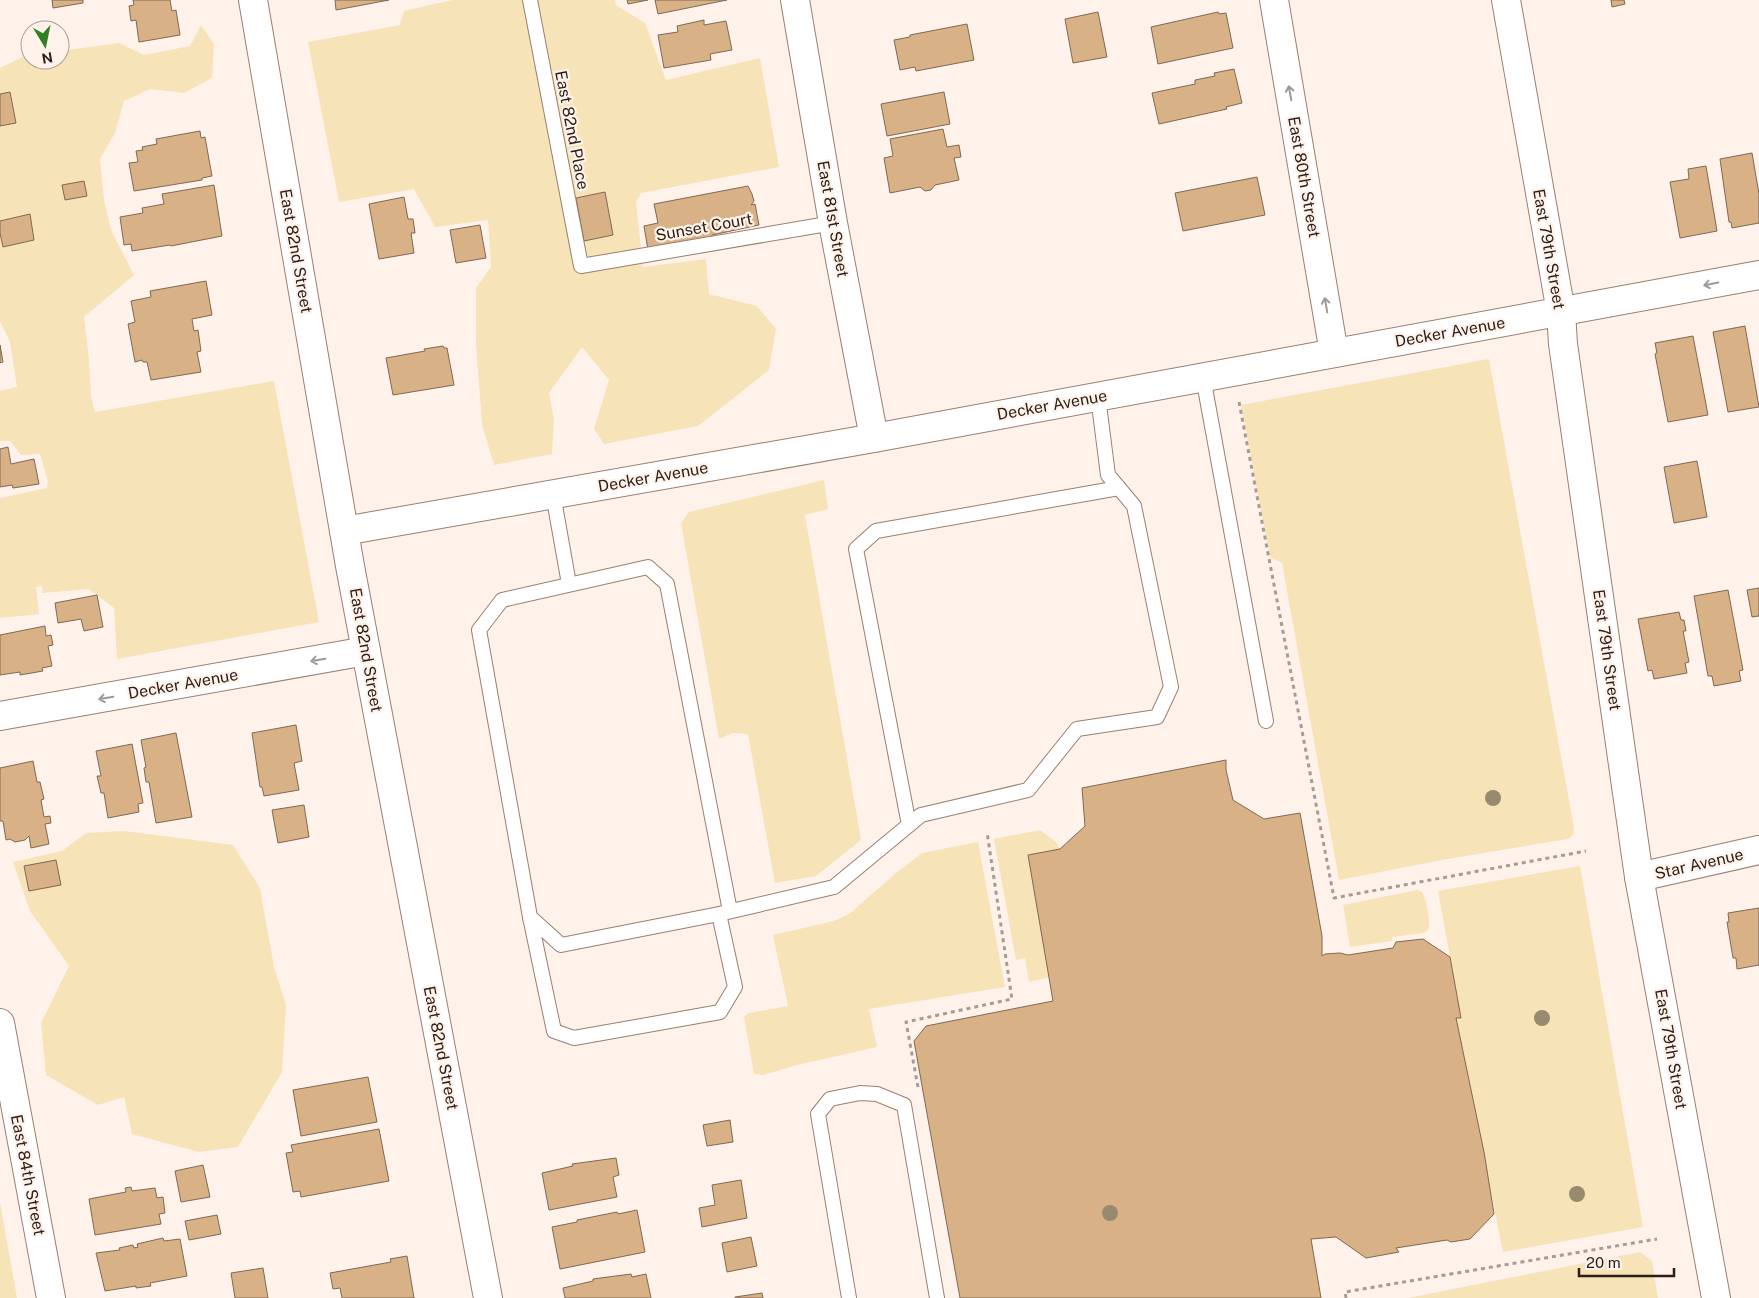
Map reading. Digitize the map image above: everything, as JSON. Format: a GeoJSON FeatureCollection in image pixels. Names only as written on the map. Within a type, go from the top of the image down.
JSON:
{"type":"FeatureCollection","features":[{"type":"Feature","properties":{"kind":"street","name":"East 82nd Street"},"geometry":{"type":"LineString","coordinates":[[253,0],[344,531],[488,1298]]}},
{"type":"Feature","properties":{"kind":"street","name":"East 81st Street"},"geometry":{"type":"LineString","coordinates":[[795,0],[833,224],[874,438]]}},
{"type":"Feature","properties":{"kind":"street","name":"East 80th Street"},"geometry":{"type":"LineString","coordinates":[[1274,0],[1334,353]]}},
{"type":"Feature","properties":{"kind":"street","name":"East 79th Street"},"geometry":{"type":"LineString","coordinates":[[1506,0],[1560,312],[1639,877],[1716,1298]]}},
{"type":"Feature","properties":{"kind":"street","name":"Decker Avenue"},"geometry":{"type":"LineString","coordinates":[[344,531],[874,438],[1759,275]]}},
{"type":"Feature","properties":{"kind":"street","name":"Decker Avenue"},"geometry":{"type":"LineString","coordinates":[[0,716],[366,651]]}},
{"type":"Feature","properties":{"kind":"street","name":"Star Avenue"},"geometry":{"type":"LineString","coordinates":[[1639,877],[1759,850]]}},
{"type":"Feature","properties":{"kind":"street","name":"East 84th Street"},"geometry":{"type":"LineString","coordinates":[[0,1024],[51,1298]]}},
{"type":"Feature","properties":{"kind":"lane","name":"East 82nd Place"},"geometry":{"type":"LineString","coordinates":[[530,0],[581,266]]}},
{"type":"Feature","properties":{"kind":"lane","name":"Sunset Court"},"geometry":{"type":"LineString","coordinates":[[581,266],[833,224]]}},
{"type":"Feature","properties":{"kind":"lane"},"geometry":{"type":"LineString","coordinates":[[1203,377],[1266,721]]}},
{"type":"Feature","properties":{"kind":"lane"},"geometry":{"type":"LineString","coordinates":[[530,917],[561,945],[724,912],[834,887],[921,815],[1028,790],[1078,729],[1157,717],[1171,687],[1134,506],[1108,475],[1098,397]]}},
{"type":"Feature","properties":{"kind":"lane"},"geometry":{"type":"LineString","coordinates":[[909,825],[856,549],[876,531],[1119,488]]}},
{"type":"Feature","properties":{"kind":"lane"},"geometry":{"type":"LineString","coordinates":[[553,494],[568,584]]}},
{"type":"Feature","properties":{"kind":"lane"},"geometry":{"type":"LineString","coordinates":[[648,567],[667,584],[724,912],[735,987],[720,1012],[574,1038],[554,1030],[530,917],[479,630],[502,600],[568,584],[648,567]]}},
{"type":"Feature","properties":{"kind":"lane"},"geometry":{"type":"LineString","coordinates":[[849,1298],[818,1114],[830,1099],[860,1093],[877,1094],[904,1104],[937,1298]]}},
{"type":"Feature","properties":{"kind":"path"},"geometry":{"type":"LineString","coordinates":[[1239,402],[1334,898],[1586,851]]}},
{"type":"Feature","properties":{"kind":"path"},"geometry":{"type":"LineString","coordinates":[[918,1088],[906,1022],[1012,999],[987,832]]}},
{"type":"Feature","properties":{"kind":"path"},"geometry":{"type":"LineString","coordinates":[[1346,1298],[1344,1292],[1657,1239]]}},
{"type":"Feature","properties":{"kind":"shaded area"},"geometry":{"type":"Polygon","coordinates":[[[452,0],[615,0],[616,5],[645,23],[666,80],[760,58],[779,167],[641,193],[636,202],[643,267],[706,259],[709,294],[757,306],[776,329],[769,370],[698,426],[604,444],[594,429],[609,380],[582,347],[549,393],[554,420],[552,454],[494,465],[482,424],[476,344],[476,288],[491,267],[488,220],[435,227],[414,189],[339,202],[308,42],[400,25],[404,11],[452,0]]]}},
{"type":"Feature","properties":{"kind":"shaded area"},"geometry":{"type":"Polygon","coordinates":[[[201,25],[214,44],[212,78],[184,93],[150,89],[124,101],[115,133],[100,159],[104,200],[111,230],[134,275],[84,317],[91,397],[95,412],[274,381],[319,622],[117,659],[114,608],[89,589],[42,593],[42,586],[36,587],[39,614],[0,618],[0,498],[47,488],[48,482],[40,454],[21,455],[10,441],[0,441],[0,391],[17,387],[10,342],[0,321],[0,68],[20,58],[20,70],[70,70],[70,50],[119,43],[144,55],[190,46],[201,25]]]}},
{"type":"Feature","properties":{"kind":"shaded area"},"geometry":{"type":"Polygon","coordinates":[[[1489,359],[1574,828],[1573,835],[1568,839],[1442,860],[1339,880],[1282,563],[1270,557],[1241,405],[1489,359]]]}},
{"type":"Feature","properties":{"kind":"shaded area"},"geometry":{"type":"Polygon","coordinates":[[[824,480],[828,509],[805,515],[861,840],[816,876],[775,883],[748,734],[732,733],[719,739],[681,523],[689,512],[824,480]]]}},
{"type":"Feature","properties":{"kind":"shaded area"},"geometry":{"type":"Polygon","coordinates":[[[1040,830],[1056,842],[1060,849],[1028,855],[1050,977],[1029,982],[1025,958],[1016,960],[994,839],[1040,830]]]}},
{"type":"Feature","properties":{"kind":"shaded area"},"geometry":{"type":"Polygon","coordinates":[[[124,831],[233,845],[260,888],[274,967],[286,1005],[282,1072],[238,1147],[199,1152],[132,1134],[124,1097],[98,1105],[46,1075],[41,1023],[69,966],[30,911],[13,862],[62,851],[86,833],[124,831]]]}},
{"type":"Feature","properties":{"kind":"shaded area"},"geometry":{"type":"Polygon","coordinates":[[[978,842],[1005,987],[869,1009],[877,1047],[797,1065],[763,1075],[754,1074],[744,1017],[749,1013],[788,1006],[773,935],[834,921],[849,914],[922,853],[978,842]]]}},
{"type":"Feature","properties":{"kind":"shaded area"},"geometry":{"type":"Polygon","coordinates":[[[1580,866],[1643,1227],[1503,1252],[1456,1018],[1461,1017],[1438,891],[1580,866]]]}},
{"type":"Feature","properties":{"kind":"shaded area"},"geometry":{"type":"Polygon","coordinates":[[[1417,890],[1422,892],[1426,904],[1429,923],[1427,931],[1392,937],[1392,941],[1350,947],[1343,905],[1417,890]]]}},
{"type":"Feature","properties":{"kind":"shaded area"},"geometry":{"type":"Polygon","coordinates":[[[0,1203],[17,1298],[0,1298],[0,1203]]]}},
{"type":"Feature","properties":{"kind":"shaded area"},"geometry":{"type":"Polygon","coordinates":[[[1640,1252],[1652,1261],[1658,1298],[1408,1298],[1640,1252]]]}},
{"type":"Feature","properties":{"kind":"building"},"geometry":{"type":"Polygon","coordinates":[[[52,0],[83,0],[83,3],[53,8],[52,0]]]}},
{"type":"Feature","properties":{"kind":"building"},"geometry":{"type":"Polygon","coordinates":[[[133,0],[170,0],[172,11],[176,10],[180,35],[139,42],[136,20],[131,21],[129,6],[134,5],[133,0]]]}},
{"type":"Feature","properties":{"kind":"building"},"geometry":{"type":"Polygon","coordinates":[[[335,0],[389,0],[336,10],[335,0]]]}},
{"type":"Feature","properties":{"kind":"building"},"geometry":{"type":"Polygon","coordinates":[[[627,0],[648,0],[628,4],[627,0]]]}},
{"type":"Feature","properties":{"kind":"building"},"geometry":{"type":"Polygon","coordinates":[[[655,0],[727,0],[658,14],[655,0]]]}},
{"type":"Feature","properties":{"kind":"building"},"geometry":{"type":"Polygon","coordinates":[[[1611,0],[1624,0],[1625,4],[1612,7],[1611,0]]]}},
{"type":"Feature","properties":{"kind":"building"},"geometry":{"type":"Polygon","coordinates":[[[1098,12],[1107,57],[1073,63],[1065,19],[1098,12]]]}},
{"type":"Feature","properties":{"kind":"building"},"geometry":{"type":"Polygon","coordinates":[[[1218,12],[1219,14],[1226,13],[1233,48],[1158,64],[1151,27],[1218,12]]]}},
{"type":"Feature","properties":{"kind":"building"},"geometry":{"type":"Polygon","coordinates":[[[704,20],[704,25],[726,21],[732,50],[710,54],[711,60],[664,68],[658,35],[678,32],[677,26],[704,20]]]}},
{"type":"Feature","properties":{"kind":"building"},"geometry":{"type":"Polygon","coordinates":[[[967,24],[974,60],[916,71],[915,67],[900,70],[894,40],[967,24]]]}},
{"type":"Feature","properties":{"kind":"building"},"geometry":{"type":"Polygon","coordinates":[[[1234,69],[1242,103],[1226,107],[1227,109],[1159,124],[1152,93],[1195,84],[1195,80],[1215,76],[1214,73],[1234,69]]]}},
{"type":"Feature","properties":{"kind":"building"},"geometry":{"type":"Polygon","coordinates":[[[10,92],[16,123],[0,126],[0,94],[10,92]]]}},
{"type":"Feature","properties":{"kind":"building"},"geometry":{"type":"Polygon","coordinates":[[[944,92],[950,124],[887,136],[881,104],[944,92]]]}},
{"type":"Feature","properties":{"kind":"building"},"geometry":{"type":"Polygon","coordinates":[[[943,129],[947,147],[959,145],[961,157],[954,158],[959,180],[935,185],[931,190],[925,191],[920,187],[890,193],[884,158],[893,156],[890,139],[943,129]]]}},
{"type":"Feature","properties":{"kind":"building"},"geometry":{"type":"Polygon","coordinates":[[[200,131],[201,138],[205,137],[212,176],[202,178],[202,180],[134,191],[129,163],[138,162],[136,151],[143,150],[142,147],[157,144],[156,139],[200,131]]]}},
{"type":"Feature","properties":{"kind":"building"},"geometry":{"type":"Polygon","coordinates":[[[1752,153],[1759,194],[1759,223],[1732,228],[1731,222],[1729,222],[1720,159],[1752,153]]]}},
{"type":"Feature","properties":{"kind":"building"},"geometry":{"type":"Polygon","coordinates":[[[1706,166],[1717,231],[1680,238],[1670,182],[1689,179],[1688,169],[1706,166]]]}},
{"type":"Feature","properties":{"kind":"building"},"geometry":{"type":"Polygon","coordinates":[[[1257,177],[1265,215],[1183,231],[1175,193],[1257,177]]]}},
{"type":"Feature","properties":{"kind":"building"},"geometry":{"type":"Polygon","coordinates":[[[84,181],[87,196],[65,200],[62,185],[84,181]]]}},
{"type":"Feature","properties":{"kind":"building"},"geometry":{"type":"Polygon","coordinates":[[[214,185],[222,236],[132,251],[131,244],[124,245],[120,217],[143,213],[142,208],[164,204],[162,194],[214,185]]]}},
{"type":"Feature","properties":{"kind":"building"},"geometry":{"type":"Polygon","coordinates":[[[748,186],[754,201],[751,205],[755,204],[759,225],[712,235],[712,238],[648,250],[644,226],[658,223],[654,204],[748,186]]]}},
{"type":"Feature","properties":{"kind":"building"},"geometry":{"type":"Polygon","coordinates":[[[605,192],[613,235],[584,241],[576,198],[605,192]]]}},
{"type":"Feature","properties":{"kind":"building"},"geometry":{"type":"Polygon","coordinates":[[[404,197],[408,219],[413,219],[415,233],[411,233],[414,253],[379,259],[369,204],[404,197]]]}},
{"type":"Feature","properties":{"kind":"building"},"geometry":{"type":"Polygon","coordinates":[[[30,214],[34,240],[3,247],[0,221],[30,214]]]}},
{"type":"Feature","properties":{"kind":"building"},"geometry":{"type":"Polygon","coordinates":[[[480,225],[486,258],[456,263],[450,230],[480,225]]]}},
{"type":"Feature","properties":{"kind":"building"},"geometry":{"type":"Polygon","coordinates":[[[206,281],[212,315],[192,319],[194,331],[198,330],[201,351],[197,352],[201,372],[151,380],[147,362],[142,360],[135,362],[128,324],[135,322],[131,301],[151,297],[150,291],[206,281]]]}},
{"type":"Feature","properties":{"kind":"building"},"geometry":{"type":"Polygon","coordinates":[[[1745,326],[1759,407],[1728,412],[1713,332],[1745,326]]]}},
{"type":"Feature","properties":{"kind":"building"},"geometry":{"type":"Polygon","coordinates":[[[1693,336],[1708,415],[1668,422],[1655,354],[1657,353],[1655,343],[1693,336]]]}},
{"type":"Feature","properties":{"kind":"building"},"geometry":{"type":"Polygon","coordinates":[[[0,345],[3,362],[0,363],[0,345]]]}},
{"type":"Feature","properties":{"kind":"building"},"geometry":{"type":"Polygon","coordinates":[[[443,346],[447,348],[454,385],[393,395],[386,358],[443,346]]]}},
{"type":"Feature","properties":{"kind":"building"},"geometry":{"type":"Polygon","coordinates":[[[8,447],[11,464],[34,459],[39,484],[13,488],[12,485],[0,487],[0,449],[8,447]]]}},
{"type":"Feature","properties":{"kind":"building"},"geometry":{"type":"Polygon","coordinates":[[[1697,461],[1707,517],[1674,523],[1664,467],[1697,461]]]}},
{"type":"Feature","properties":{"kind":"building"},"geometry":{"type":"Polygon","coordinates":[[[1759,588],[1759,616],[1752,617],[1747,590],[1759,588]]]}},
{"type":"Feature","properties":{"kind":"building"},"geometry":{"type":"Polygon","coordinates":[[[1728,590],[1743,670],[1739,671],[1741,681],[1714,686],[1712,676],[1708,676],[1694,596],[1728,590]]]}},
{"type":"Feature","properties":{"kind":"building"},"geometry":{"type":"Polygon","coordinates":[[[97,595],[103,627],[84,631],[81,619],[58,623],[55,603],[97,595]]]}},
{"type":"Feature","properties":{"kind":"building"},"geometry":{"type":"Polygon","coordinates":[[[1679,612],[1681,620],[1684,620],[1686,631],[1683,631],[1689,662],[1685,663],[1687,673],[1654,679],[1652,670],[1648,671],[1638,619],[1679,612]]]}},
{"type":"Feature","properties":{"kind":"building"},"geometry":{"type":"Polygon","coordinates":[[[45,626],[46,636],[51,635],[53,645],[48,646],[52,666],[42,668],[43,671],[20,675],[20,672],[0,675],[0,635],[45,626]]]}},
{"type":"Feature","properties":{"kind":"building"},"geometry":{"type":"Polygon","coordinates":[[[296,725],[302,761],[294,763],[299,790],[264,796],[262,787],[260,787],[252,733],[296,725]]]}},
{"type":"Feature","properties":{"kind":"building"},"geometry":{"type":"Polygon","coordinates":[[[176,733],[192,817],[156,823],[149,782],[146,782],[144,768],[146,767],[141,740],[176,733]]]}},
{"type":"Feature","properties":{"kind":"building"},"geometry":{"type":"Polygon","coordinates":[[[132,744],[143,803],[138,804],[139,812],[108,818],[104,793],[101,793],[97,776],[101,776],[96,751],[132,744]]]}},
{"type":"Feature","properties":{"kind":"building"},"geometry":{"type":"Polygon","coordinates":[[[1226,760],[1226,770],[1233,800],[1264,819],[1300,813],[1322,936],[1322,956],[1340,953],[1348,955],[1393,948],[1396,942],[1423,939],[1450,957],[1461,1018],[1456,1018],[1484,1152],[1494,1214],[1470,1239],[1451,1242],[1447,1240],[1396,1248],[1399,1252],[1366,1258],[1336,1237],[1311,1239],[1321,1298],[960,1298],[914,1041],[926,1026],[1053,1001],[1028,855],[1060,849],[1085,826],[1082,788],[1226,760]]]}},
{"type":"Feature","properties":{"kind":"building"},"geometry":{"type":"Polygon","coordinates":[[[33,761],[37,782],[40,782],[44,799],[41,800],[44,817],[50,816],[51,823],[45,824],[49,844],[31,848],[29,836],[25,840],[15,842],[10,839],[6,840],[3,821],[0,821],[0,768],[33,761]]]}},
{"type":"Feature","properties":{"kind":"building"},"geometry":{"type":"Polygon","coordinates":[[[304,805],[309,837],[278,843],[272,810],[304,805]]]}},
{"type":"Feature","properties":{"kind":"building"},"geometry":{"type":"Polygon","coordinates":[[[56,860],[61,885],[29,891],[24,866],[56,860]]]}},
{"type":"Feature","properties":{"kind":"building"},"geometry":{"type":"Polygon","coordinates":[[[1759,908],[1759,965],[1737,969],[1736,958],[1733,958],[1727,922],[1729,922],[1728,913],[1759,908]]]}},
{"type":"Feature","properties":{"kind":"building"},"geometry":{"type":"Polygon","coordinates":[[[368,1077],[377,1122],[301,1136],[293,1090],[368,1077]]]}},
{"type":"Feature","properties":{"kind":"building"},"geometry":{"type":"Polygon","coordinates":[[[730,1120],[733,1142],[707,1146],[703,1125],[730,1120]]]}},
{"type":"Feature","properties":{"kind":"building"},"geometry":{"type":"Polygon","coordinates":[[[379,1129],[389,1181],[301,1197],[300,1191],[293,1192],[286,1153],[293,1152],[291,1145],[379,1129]]]}},
{"type":"Feature","properties":{"kind":"building"},"geometry":{"type":"Polygon","coordinates":[[[616,1158],[619,1175],[613,1177],[617,1197],[549,1210],[542,1173],[573,1166],[572,1164],[616,1158]]]}},
{"type":"Feature","properties":{"kind":"building"},"geometry":{"type":"Polygon","coordinates":[[[203,1165],[210,1197],[181,1202],[175,1171],[203,1165]]]}},
{"type":"Feature","properties":{"kind":"building"},"geometry":{"type":"Polygon","coordinates":[[[741,1180],[747,1218],[702,1227],[699,1208],[715,1205],[712,1185],[741,1180]]]}},
{"type":"Feature","properties":{"kind":"building"},"geometry":{"type":"Polygon","coordinates":[[[131,1187],[132,1191],[155,1188],[157,1198],[163,1197],[165,1213],[159,1214],[161,1224],[95,1235],[89,1199],[126,1192],[125,1188],[131,1187]]]}},
{"type":"Feature","properties":{"kind":"building"},"geometry":{"type":"Polygon","coordinates":[[[637,1210],[645,1252],[560,1269],[552,1227],[617,1212],[618,1214],[637,1210]]]}},
{"type":"Feature","properties":{"kind":"building"},"geometry":{"type":"Polygon","coordinates":[[[217,1215],[221,1234],[189,1240],[185,1221],[217,1215]]]}},
{"type":"Feature","properties":{"kind":"building"},"geometry":{"type":"Polygon","coordinates":[[[751,1237],[757,1266],[727,1272],[722,1243],[751,1237]]]}},
{"type":"Feature","properties":{"kind":"building"},"geometry":{"type":"Polygon","coordinates":[[[163,1238],[164,1241],[180,1239],[187,1276],[150,1283],[151,1286],[136,1288],[136,1286],[105,1291],[96,1253],[120,1250],[119,1248],[133,1245],[134,1248],[138,1247],[137,1244],[163,1238]]]}},
{"type":"Feature","properties":{"kind":"building"},"geometry":{"type":"Polygon","coordinates":[[[407,1256],[414,1298],[342,1298],[340,1288],[333,1289],[330,1273],[391,1262],[390,1259],[407,1256]]]}},
{"type":"Feature","properties":{"kind":"building"},"geometry":{"type":"Polygon","coordinates":[[[263,1268],[268,1298],[235,1298],[231,1273],[263,1268]]]}},
{"type":"Feature","properties":{"kind":"building"},"geometry":{"type":"Polygon","coordinates":[[[631,1274],[632,1277],[646,1274],[651,1298],[565,1298],[563,1288],[593,1281],[593,1279],[631,1274]]]}},
{"type":"Feature","properties":{"kind":"building"},"geometry":{"type":"Polygon","coordinates":[[[762,1293],[763,1298],[735,1298],[735,1297],[762,1293]]]}}]}
